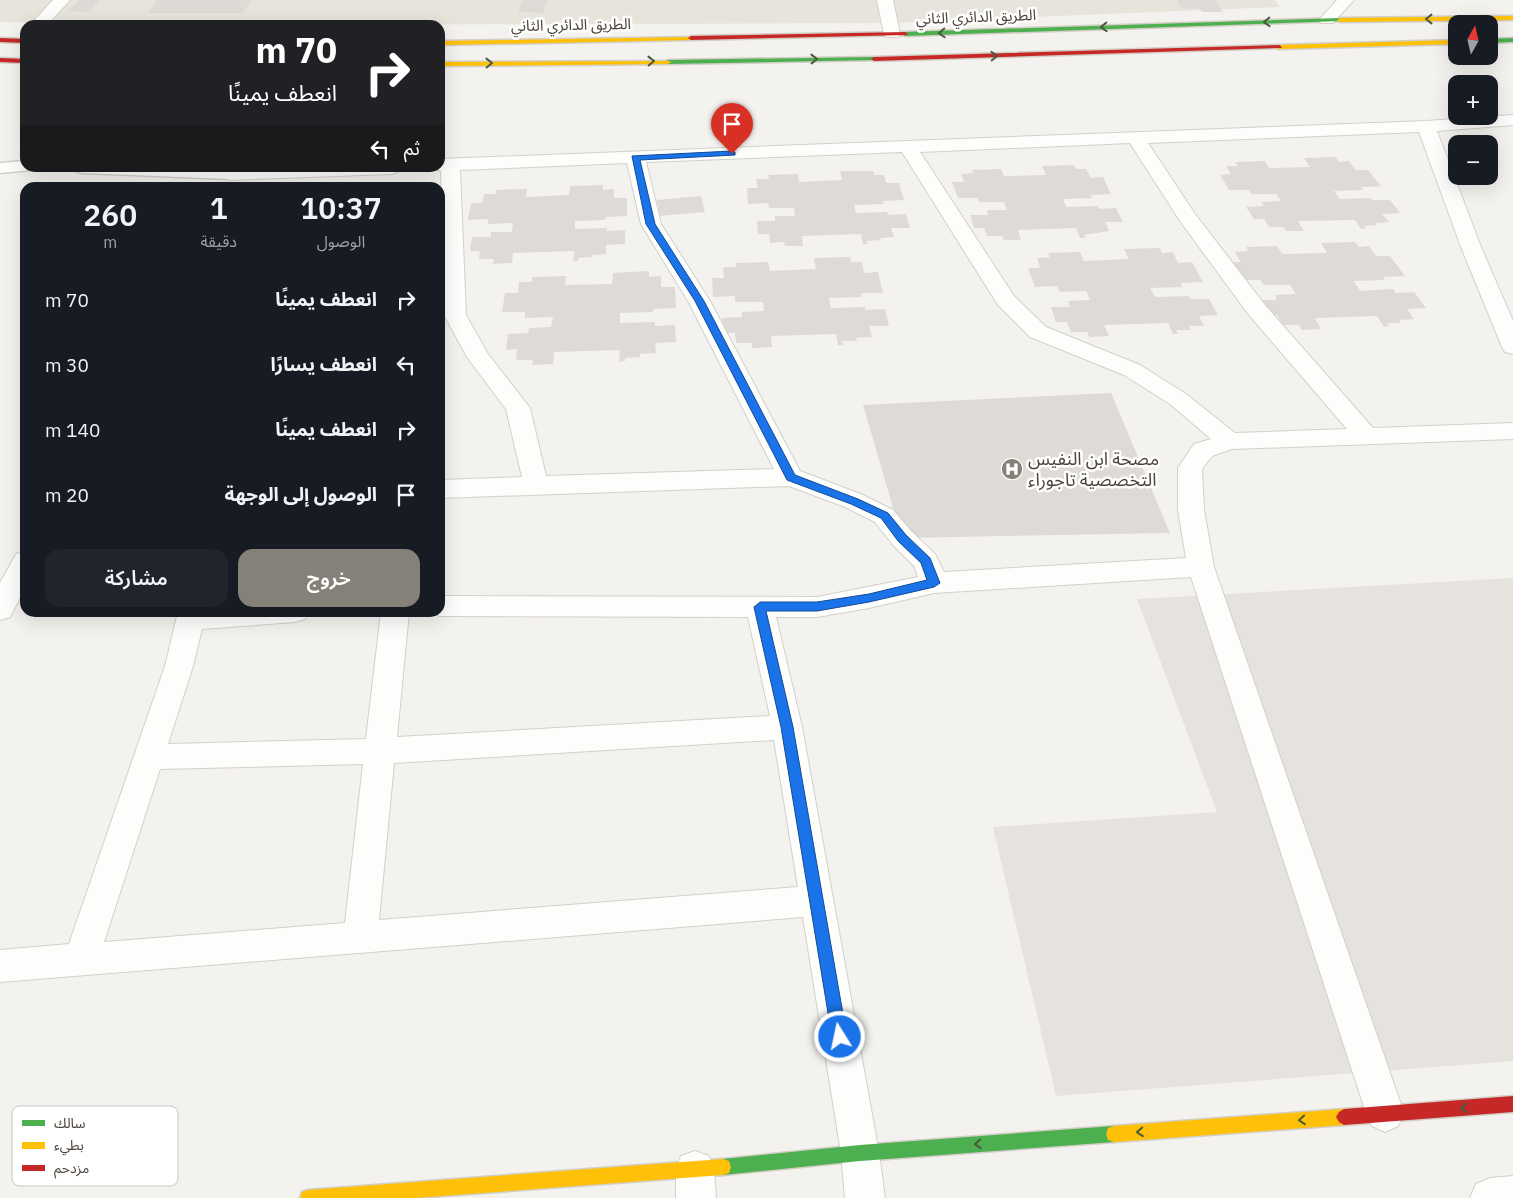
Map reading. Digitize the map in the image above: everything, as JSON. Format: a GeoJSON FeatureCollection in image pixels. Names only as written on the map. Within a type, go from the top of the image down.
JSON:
{"type":"FeatureCollection","features":[{"type":"Feature","properties":{"kind":"main road","name":"الطريق الدائري الثاني"},"geometry":{"type":"LineString","coordinates":[[445,43],[892,34],[1327,20],[1513,18]]}},
{"type":"Feature","properties":{"kind":"main road"},"geometry":{"type":"LineString","coordinates":[[0,40],[20,40]]}},
{"type":"Feature","properties":{"kind":"main road"},"geometry":{"type":"LineString","coordinates":[[1498,40],[1513,40]]}},
{"type":"Feature","properties":{"kind":"main road"},"geometry":{"type":"LineString","coordinates":[[445,64],[898,59],[1448,42]]}},
{"type":"Feature","properties":{"kind":"main road"},"geometry":{"type":"LineString","coordinates":[[0,60],[20,61]]}},
{"type":"Feature","properties":{"kind":"main road"},"geometry":{"type":"LineString","coordinates":[[308,1198],[696,1184],[860,1153],[1513,1104]]}},
{"type":"Feature","properties":{"kind":"street"},"geometry":{"type":"LineString","coordinates":[[43,20],[62,0]]}},
{"type":"Feature","properties":{"kind":"street"},"geometry":{"type":"LineString","coordinates":[[885,0],[892,34]]}},
{"type":"Feature","properties":{"kind":"street"},"geometry":{"type":"LineString","coordinates":[[1327,20],[1346,0]]}},
{"type":"Feature","properties":{"kind":"street"},"geometry":{"type":"LineString","coordinates":[[536,486],[518,408],[478,357],[455,315],[445,165],[1426,126],[1513,120]]}},
{"type":"Feature","properties":{"kind":"street"},"geometry":{"type":"LineString","coordinates":[[1426,126],[1471,247],[1513,347]]}},
{"type":"Feature","properties":{"kind":"street"},"geometry":{"type":"LineString","coordinates":[[1136,138],[1187,217],[1257,310],[1367,436]]}},
{"type":"Feature","properties":{"kind":"street"},"geometry":{"type":"LineString","coordinates":[[908,147],[1006,300],[1038,332],[1132,370],[1178,399],[1230,441]]}},
{"type":"Feature","properties":{"kind":"street"},"geometry":{"type":"LineString","coordinates":[[635,158],[650,224],[699,301],[791,477]]}},
{"type":"Feature","properties":{"kind":"street"},"geometry":{"type":"LineString","coordinates":[[229,177],[319,172]]}},
{"type":"Feature","properties":{"kind":"street"},"geometry":{"type":"LineString","coordinates":[[1385,1113],[1201,566],[1191,510],[1190,468],[1203,450],[1230,441],[1513,431]]}},
{"type":"Feature","properties":{"kind":"street"},"geometry":{"type":"LineString","coordinates":[[445,489],[791,477],[854,501],[884,516],[902,538],[926,561],[934,583]]}},
{"type":"Feature","properties":{"kind":"street"},"geometry":{"type":"LineString","coordinates":[[445,606],[817,607],[869,598],[934,583],[1201,566]]}},
{"type":"Feature","properties":{"kind":"street"},"geometry":{"type":"LineString","coordinates":[[0,610],[20,570]]}},
{"type":"Feature","properties":{"kind":"street"},"geometry":{"type":"LineString","coordinates":[[760,607],[787,727],[860,1153],[865,1198]]}},
{"type":"Feature","properties":{"kind":"street"},"geometry":{"type":"LineString","coordinates":[[81,960],[179,666],[191,617]]}},
{"type":"Feature","properties":{"kind":"street"},"geometry":{"type":"LineString","coordinates":[[360,937],[394,617]]}},
{"type":"Feature","properties":{"kind":"street"},"geometry":{"type":"LineString","coordinates":[[148,757],[380,751],[787,727]]}},
{"type":"Feature","properties":{"kind":"street"},"geometry":{"type":"LineString","coordinates":[[0,966],[817,901]]}},
{"type":"Feature","properties":{"kind":"street"},"geometry":{"type":"LineString","coordinates":[[1490,1198],[1513,1196]]}},
{"type":"Feature","properties":{"kind":"lane"},"geometry":{"type":"LineString","coordinates":[[0,168],[20,166]]}},
{"type":"Feature","properties":{"kind":"lane"},"geometry":{"type":"LineString","coordinates":[[148,172],[229,177]]}},
{"type":"Feature","properties":{"kind":"shaded area"},"geometry":{"type":"Polygon","coordinates":[[[0,0],[1275,0],[1280,7],[891,23],[445,24],[445,20],[20,20],[20,22],[0,22],[0,0]]]}},
{"type":"Feature","properties":{"kind":"shaded area"},"geometry":{"type":"Polygon","coordinates":[[[1513,578],[1513,1061],[1056,1096],[993,827],[1217,812],[1137,599],[1513,578]]]}},
{"type":"Feature","properties":{"kind":"building"},"geometry":{"type":"Polygon","coordinates":[[[79,0],[100,0],[89,12],[68,11],[79,0]]]}},
{"type":"Feature","properties":{"kind":"building"},"geometry":{"type":"Polygon","coordinates":[[[157,0],[251,0],[243,13],[148,13],[157,0]]]}},
{"type":"Feature","properties":{"kind":"building"},"geometry":{"type":"Polygon","coordinates":[[[523,0],[548,0],[543,13],[518,12],[523,0]]]}},
{"type":"Feature","properties":{"kind":"building"},"geometry":{"type":"Polygon","coordinates":[[[1177,0],[1215,0],[1223,12],[1202,12],[1199,8],[1182,9],[1177,0]]]}},
{"type":"Feature","properties":{"kind":"building"},"geometry":{"type":"Polygon","coordinates":[[[1336,157],[1339,162],[1349,161],[1356,170],[1368,170],[1381,186],[1361,187],[1363,190],[1334,191],[1340,199],[1370,198],[1373,200],[1390,200],[1400,213],[1382,214],[1389,222],[1364,226],[1366,229],[1361,229],[1355,220],[1298,221],[1304,231],[1286,231],[1283,227],[1269,227],[1264,219],[1254,219],[1246,207],[1264,206],[1261,202],[1281,201],[1276,194],[1252,194],[1249,190],[1229,190],[1220,175],[1231,174],[1226,166],[1238,166],[1235,162],[1265,161],[1269,168],[1310,167],[1304,158],[1336,157]]]}},
{"type":"Feature","properties":{"kind":"building"},"geometry":{"type":"Polygon","coordinates":[[[1074,165],[1076,169],[1086,169],[1091,178],[1103,177],[1111,194],[1091,195],[1092,198],[1063,199],[1066,207],[1098,206],[1099,209],[1116,208],[1123,222],[1105,222],[1109,231],[1084,235],[1085,238],[1080,238],[1076,228],[1018,230],[1021,240],[1004,240],[1002,236],[987,236],[984,228],[974,228],[970,215],[988,215],[987,210],[1007,210],[1004,202],[979,202],[978,198],[958,198],[952,182],[964,182],[961,174],[973,173],[972,170],[1001,169],[1004,176],[1046,175],[1042,166],[1074,165]]]}},
{"type":"Feature","properties":{"kind":"building"},"geometry":{"type":"Polygon","coordinates":[[[840,171],[873,171],[874,175],[884,175],[886,183],[899,183],[904,200],[883,201],[884,204],[854,205],[856,213],[887,212],[888,215],[906,214],[910,228],[891,228],[894,237],[867,241],[867,244],[863,244],[861,234],[802,236],[803,246],[785,246],[784,242],[770,243],[769,234],[758,234],[757,221],[775,221],[775,216],[795,216],[794,208],[769,208],[768,203],[748,204],[747,188],[758,188],[756,179],[769,179],[768,175],[798,174],[799,182],[842,180],[840,171]]]}},
{"type":"Feature","properties":{"kind":"building"},"geometry":{"type":"Polygon","coordinates":[[[603,185],[603,190],[614,189],[614,198],[627,198],[627,216],[606,217],[605,220],[575,221],[575,229],[607,228],[607,231],[625,230],[625,244],[606,245],[606,254],[592,255],[592,257],[578,258],[578,261],[573,261],[574,251],[513,253],[512,263],[493,264],[494,259],[479,259],[480,251],[470,251],[472,237],[491,237],[491,232],[512,232],[513,223],[488,224],[488,219],[468,220],[471,203],[482,203],[484,194],[496,194],[496,190],[527,189],[526,197],[569,195],[570,186],[603,185]]]}},
{"type":"Feature","properties":{"kind":"building"},"geometry":{"type":"Polygon","coordinates":[[[701,196],[705,212],[660,216],[657,200],[701,196]]]}},
{"type":"Feature","properties":{"kind":"building"},"geometry":{"type":"Polygon","coordinates":[[[1355,242],[1359,247],[1369,246],[1376,256],[1390,256],[1405,276],[1383,277],[1385,280],[1354,281],[1360,291],[1393,289],[1396,293],[1414,292],[1426,308],[1407,309],[1414,319],[1399,320],[1401,323],[1387,323],[1389,326],[1384,327],[1377,316],[1315,318],[1321,329],[1302,330],[1299,325],[1283,325],[1277,315],[1266,316],[1258,300],[1277,300],[1275,295],[1296,294],[1290,285],[1264,285],[1260,280],[1239,280],[1229,262],[1241,262],[1235,252],[1248,251],[1246,247],[1277,246],[1282,254],[1327,253],[1321,243],[1355,242]]]}},
{"type":"Feature","properties":{"kind":"building"},"geometry":{"type":"Polygon","coordinates":[[[1160,248],[1162,253],[1173,252],[1178,263],[1192,262],[1203,282],[1181,283],[1182,287],[1150,288],[1155,297],[1189,296],[1190,299],[1209,299],[1218,315],[1199,316],[1204,326],[1189,326],[1191,330],[1176,330],[1178,334],[1173,334],[1168,323],[1104,325],[1109,336],[1089,337],[1087,332],[1071,332],[1067,322],[1056,322],[1051,307],[1070,307],[1068,301],[1090,300],[1086,291],[1060,292],[1057,286],[1035,287],[1028,268],[1040,268],[1037,258],[1050,257],[1048,253],[1080,252],[1084,261],[1129,259],[1124,249],[1160,248]]]}},
{"type":"Feature","properties":{"kind":"building"},"geometry":{"type":"Polygon","coordinates":[[[850,257],[851,262],[862,262],[864,273],[878,272],[883,293],[861,293],[862,297],[829,298],[831,308],[865,307],[866,310],[885,309],[889,326],[869,326],[872,337],[856,338],[857,341],[842,341],[843,345],[838,345],[836,334],[771,336],[772,347],[752,348],[752,343],[736,343],[735,333],[723,333],[722,318],[742,317],[742,312],[764,311],[763,302],[735,302],[735,296],[713,297],[712,278],[724,278],[723,267],[736,267],[736,263],[768,262],[770,271],[816,269],[814,258],[850,257]]]}},
{"type":"Feature","properties":{"kind":"building"},"geometry":{"type":"Polygon","coordinates":[[[649,271],[649,277],[661,276],[661,287],[675,287],[676,308],[653,309],[653,312],[620,313],[620,323],[655,322],[655,326],[675,325],[676,342],[655,343],[656,353],[640,354],[640,357],[625,358],[625,361],[619,362],[620,350],[554,352],[553,364],[532,365],[533,360],[516,360],[517,349],[506,350],[508,334],[528,333],[529,328],[551,327],[553,317],[525,318],[525,312],[502,312],[505,293],[518,293],[519,282],[532,282],[532,277],[566,276],[565,285],[612,284],[613,273],[649,271]]]}},
{"type":"Feature","properties":{"kind":"building","name":"مصحة ابن النفيس التخصصية تاجوراء"},"geometry":{"type":"Polygon","coordinates":[[[1111,393],[1170,533],[902,538],[863,405],[1111,393]]]}},
{"type":"Feature","properties":{"kind":"traffic: fast"},"geometry":{"type":"LineString","coordinates":[[905,34],[1340,20]]}},
{"type":"Feature","properties":{"kind":"traffic: fast"},"geometry":{"type":"LineString","coordinates":[[1498,41],[1513,40]]}},
{"type":"Feature","properties":{"kind":"traffic: fast"},"geometry":{"type":"LineString","coordinates":[[668,62],[874,59]]}},
{"type":"Feature","properties":{"kind":"traffic: fast"},"geometry":{"type":"LineString","coordinates":[[723,1167],[860,1153],[1114,1134]]}},
{"type":"Feature","properties":{"kind":"traffic: slow"},"geometry":{"type":"LineString","coordinates":[[1340,20],[1513,18]]}},
{"type":"Feature","properties":{"kind":"traffic: slow"},"geometry":{"type":"LineString","coordinates":[[445,43],[691,38]]}},
{"type":"Feature","properties":{"kind":"traffic: slow"},"geometry":{"type":"LineString","coordinates":[[1279,47],[1448,42]]}},
{"type":"Feature","properties":{"kind":"traffic: slow"},"geometry":{"type":"LineString","coordinates":[[445,64],[668,62]]}},
{"type":"Feature","properties":{"kind":"traffic: slow"},"geometry":{"type":"LineString","coordinates":[[1114,1134],[1344,1117]]}},
{"type":"Feature","properties":{"kind":"traffic: slow"},"geometry":{"type":"LineString","coordinates":[[308,1198],[723,1167]]}},
{"type":"Feature","properties":{"kind":"traffic: jam"},"geometry":{"type":"LineString","coordinates":[[691,38],[905,34]]}},
{"type":"Feature","properties":{"kind":"traffic: jam"},"geometry":{"type":"LineString","coordinates":[[0,40],[20,41]]}},
{"type":"Feature","properties":{"kind":"traffic: jam"},"geometry":{"type":"LineString","coordinates":[[874,59],[1279,47]]}},
{"type":"Feature","properties":{"kind":"traffic: jam"},"geometry":{"type":"LineString","coordinates":[[0,60],[20,61]]}},
{"type":"Feature","properties":{"kind":"traffic: jam"},"geometry":{"type":"LineString","coordinates":[[1344,1117],[1513,1104]]}},
{"type":"Feature","properties":{"kind":"place","name":"مصحة ابن النفيس التخصصية تاجوراء"},"geometry":{"type":"Point","coordinates":[1012,469]}},
{"type":"Feature","properties":{"kind":"route"},"geometry":{"type":"LineString","coordinates":[[732,154],[635,158],[650,224],[699,301],[791,477],[854,501],[884,516],[902,538],[926,561],[934,583],[869,598],[817,607],[760,607],[787,727],[840,1037]]}}]}
